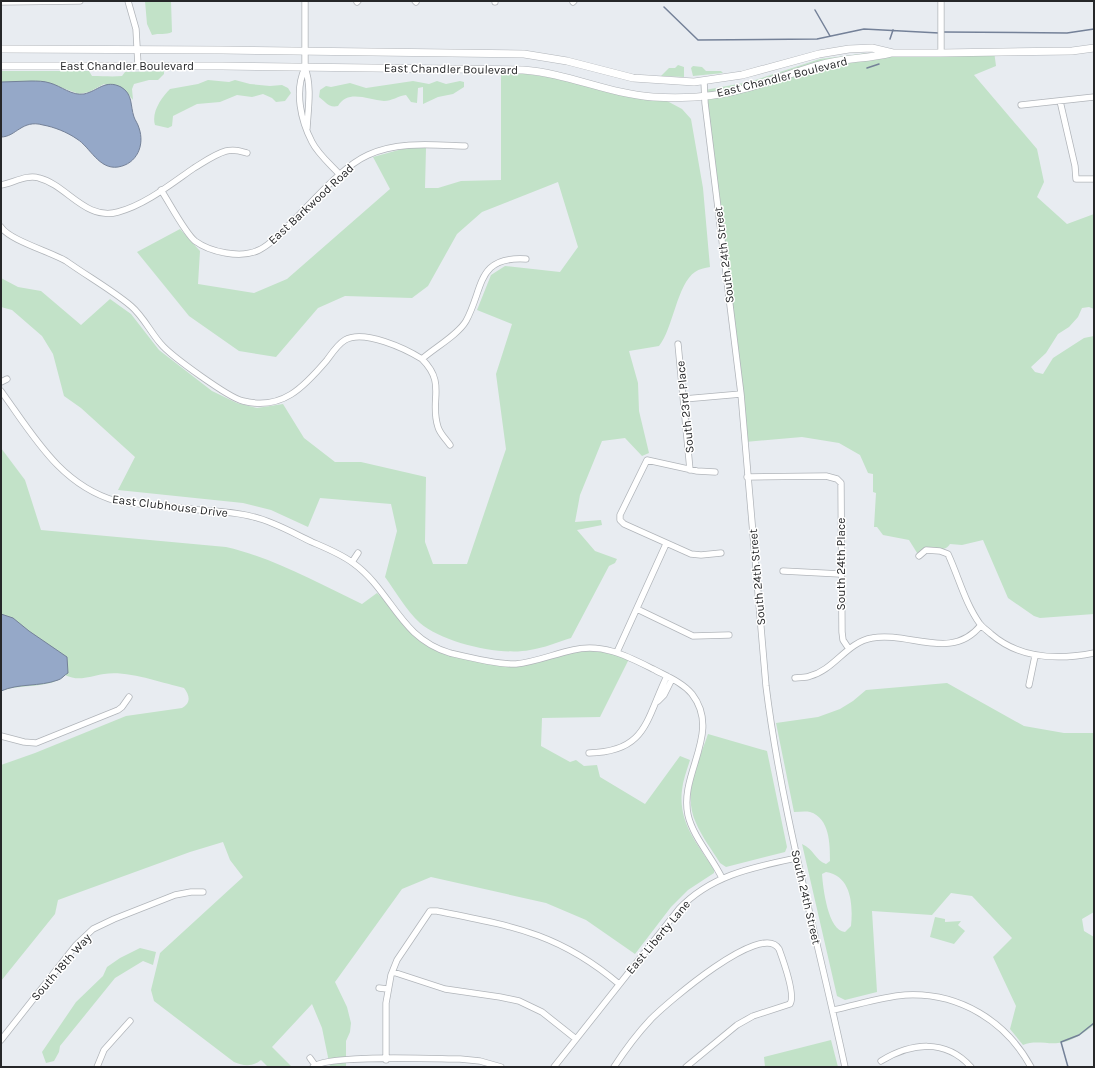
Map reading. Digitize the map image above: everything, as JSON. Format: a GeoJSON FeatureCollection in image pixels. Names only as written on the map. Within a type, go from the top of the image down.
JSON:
{"type":"FeatureCollection","features":[{"type":"Feature","properties":{"kind":"main road","name":"East Chandler Boulevard"},"geometry":{"type":"LineString","coordinates":[[1,49],[137,49],[524,54],[567,61],[633,78],[668,82],[704,81],[742,75],[818,54],[849,49],[872,48],[893,53],[942,53],[1072,51],[1094,48]]}},
{"type":"Feature","properties":{"kind":"main road","name":"East Chandler Boulevard"},"geometry":{"type":"LineString","coordinates":[[1,66],[138,65],[535,71],[566,77],[632,94],[667,98],[705,96],[746,88],[819,65],[850,59],[872,58],[893,53]]}},
{"type":"Feature","properties":{"kind":"street"},"geometry":{"type":"LineString","coordinates":[[1,2],[80,1]]}},
{"type":"Feature","properties":{"kind":"street"},"geometry":{"type":"LineString","coordinates":[[128,1],[136,29],[138,65]]}},
{"type":"Feature","properties":{"kind":"street"},"geometry":{"type":"LineString","coordinates":[[305,1],[305,68],[300,77],[301,116],[312,143],[340,175]]}},
{"type":"Feature","properties":{"kind":"street"},"geometry":{"type":"LineString","coordinates":[[941,1],[942,53]]}},
{"type":"Feature","properties":{"kind":"street","name":"South 24th Street"},"geometry":{"type":"LineString","coordinates":[[704,81],[741,394],[747,477],[770,725],[797,858],[845,1067]]}},
{"type":"Feature","properties":{"kind":"street"},"geometry":{"type":"LineString","coordinates":[[1021,105],[1094,97]]}},
{"type":"Feature","properties":{"kind":"street"},"geometry":{"type":"LineString","coordinates":[[1060,101],[1075,166],[1076,179],[1094,179]]}},
{"type":"Feature","properties":{"kind":"street","name":"East Barkwood Road"},"geometry":{"type":"LineString","coordinates":[[162,190],[194,240],[212,250],[235,255],[258,251],[276,239],[340,175],[360,159],[384,149],[420,144],[465,146]]}},
{"type":"Feature","properties":{"kind":"street"},"geometry":{"type":"LineString","coordinates":[[1,185],[22,179],[40,178],[48,181],[80,204],[104,213],[116,213],[128,210],[206,161],[226,151],[237,150],[247,153]]}},
{"type":"Feature","properties":{"kind":"street"},"geometry":{"type":"LineString","coordinates":[[1,227],[12,237],[55,255],[132,307],[163,346],[226,394],[242,401],[268,403],[279,400],[295,392],[313,377],[340,345],[351,337],[363,335],[372,337],[422,359],[434,374],[436,384],[437,422],[441,433],[450,445]]}},
{"type":"Feature","properties":{"kind":"street"},"geometry":{"type":"LineString","coordinates":[[422,359],[460,328],[466,321],[482,279],[488,271],[494,266],[511,258],[526,259]]}},
{"type":"Feature","properties":{"kind":"street","name":"South 23rd Place"},"geometry":{"type":"LineString","coordinates":[[678,344],[690,470]]}},
{"type":"Feature","properties":{"kind":"street"},"geometry":{"type":"LineString","coordinates":[[1,382],[7,378]]}},
{"type":"Feature","properties":{"kind":"street","name":"East Clubhouse Drive"},"geometry":{"type":"LineString","coordinates":[[1,391],[55,464],[70,478],[104,497],[139,504],[251,516],[284,529],[352,562],[372,579],[411,630],[423,640],[450,653],[514,664],[540,660],[575,649],[594,648],[617,652],[686,687],[691,693],[703,718],[704,732],[687,793],[688,815],[700,841],[722,878]]}},
{"type":"Feature","properties":{"kind":"street"},"geometry":{"type":"LineString","coordinates":[[684,399],[741,394]]}},
{"type":"Feature","properties":{"kind":"street"},"geometry":{"type":"LineString","coordinates":[[715,472],[690,470],[646,460],[623,509],[620,520],[624,524],[666,544],[692,554],[701,555],[721,553]]}},
{"type":"Feature","properties":{"kind":"street","name":"South 24th Place"},"geometry":{"type":"LineString","coordinates":[[747,477],[826,476],[837,479],[841,483],[840,574],[842,632],[843,640],[849,649]]}},
{"type":"Feature","properties":{"kind":"street"},"geometry":{"type":"LineString","coordinates":[[617,652],[666,544]]}},
{"type":"Feature","properties":{"kind":"street"},"geometry":{"type":"LineString","coordinates":[[919,556],[926,550],[940,551],[948,554],[964,596],[981,625],[999,641],[1034,656],[1053,657],[1094,653]]}},
{"type":"Feature","properties":{"kind":"street"},"geometry":{"type":"LineString","coordinates":[[352,562],[358,552]]}},
{"type":"Feature","properties":{"kind":"street"},"geometry":{"type":"LineString","coordinates":[[783,571],[840,574]]}},
{"type":"Feature","properties":{"kind":"street"},"geometry":{"type":"LineString","coordinates":[[637,609],[693,636],[729,635]]}},
{"type":"Feature","properties":{"kind":"street"},"geometry":{"type":"LineString","coordinates":[[795,678],[811,676],[832,664],[861,641],[872,638],[902,639],[939,644],[962,641],[975,632],[981,625]]}},
{"type":"Feature","properties":{"kind":"street"},"geometry":{"type":"LineString","coordinates":[[1029,685],[1034,656]]}},
{"type":"Feature","properties":{"kind":"street"},"geometry":{"type":"LineString","coordinates":[[590,753],[609,752],[623,748],[629,744],[640,733],[670,678]]}},
{"type":"Feature","properties":{"kind":"street"},"geometry":{"type":"LineString","coordinates":[[1,736],[24,742],[36,743],[118,710],[129,697]]}},
{"type":"Feature","properties":{"kind":"street","name":"East Liberty Lane"},"geometry":{"type":"LineString","coordinates":[[554,1067],[684,904],[697,893],[722,878],[741,871],[797,858]]}},
{"type":"Feature","properties":{"kind":"street","name":"South 18th Way"},"geometry":{"type":"LineString","coordinates":[[1,1040],[76,945],[93,929],[175,895],[191,892],[203,892]]}},
{"type":"Feature","properties":{"kind":"street"},"geometry":{"type":"LineString","coordinates":[[386,1060],[387,989],[397,960],[430,911],[533,932],[574,951],[619,984]]}},
{"type":"Feature","properties":{"kind":"street"},"geometry":{"type":"LineString","coordinates":[[614,1067],[634,1038],[652,1018],[724,959],[740,951],[770,942],[776,944],[779,949],[793,1001],[784,1007],[753,1016],[737,1025],[686,1067]]}},
{"type":"Feature","properties":{"kind":"street"},"geometry":{"type":"LineString","coordinates":[[393,972],[445,989],[519,1001],[542,1012],[576,1039]]}},
{"type":"Feature","properties":{"kind":"street"},"geometry":{"type":"LineString","coordinates":[[380,988],[387,989]]}},
{"type":"Feature","properties":{"kind":"street"},"geometry":{"type":"LineString","coordinates":[[833,1010],[898,996],[925,995],[945,999],[974,1009],[992,1020],[1015,1042],[1031,1067]]}},
{"type":"Feature","properties":{"kind":"street"},"geometry":{"type":"LineString","coordinates":[[97,1067],[104,1050],[130,1021]]}},
{"type":"Feature","properties":{"kind":"street"},"geometry":{"type":"LineString","coordinates":[[881,1062],[904,1049],[927,1046],[948,1051],[972,1067]]}},
{"type":"Feature","properties":{"kind":"street"},"geometry":{"type":"LineString","coordinates":[[310,1058],[314,1066],[341,1060],[471,1060],[501,1067]]}},
{"type":"Feature","properties":{"kind":"green space"},"geometry":{"type":"Polygon","coordinates":[[[145,1],[171,1],[172,32],[152,35],[147,24],[145,1]]]}},
{"type":"Feature","properties":{"kind":"green space"},"geometry":{"type":"Polygon","coordinates":[[[994,51],[996,66],[974,75],[1037,149],[1044,182],[1037,197],[1067,224],[1094,214],[1094,309],[1089,307],[1082,308],[1078,317],[1069,327],[1058,334],[1046,353],[1031,367],[1035,372],[1043,374],[1053,358],[1084,338],[1094,336],[1094,614],[1040,618],[1034,616],[1008,598],[983,540],[962,545],[950,544],[948,547],[940,550],[926,550],[919,556],[909,540],[883,535],[877,527],[874,527],[876,493],[873,492],[873,474],[868,473],[860,455],[839,443],[802,437],[745,442],[705,90],[749,82],[820,59],[867,53],[994,51]]]}},
{"type":"Feature","properties":{"kind":"green space"},"geometry":{"type":"Polygon","coordinates":[[[678,65],[684,67],[684,77],[661,76],[669,68],[675,68],[678,65]]]}},
{"type":"Feature","properties":{"kind":"green space"},"geometry":{"type":"Polygon","coordinates":[[[693,66],[702,67],[706,71],[721,71],[723,73],[693,76],[691,68],[693,66]]]}},
{"type":"Feature","properties":{"kind":"green space"},"geometry":{"type":"Polygon","coordinates":[[[1,71],[89,71],[92,76],[122,76],[125,72],[164,71],[164,74],[158,80],[149,80],[134,84],[132,89],[133,100],[129,95],[104,84],[89,92],[79,94],[46,82],[1,82],[1,71]]]}},
{"type":"Feature","properties":{"kind":"green space"},"geometry":{"type":"Polygon","coordinates":[[[501,73],[527,74],[554,78],[628,97],[667,101],[682,109],[691,119],[703,188],[710,267],[697,271],[689,278],[679,296],[668,329],[659,346],[629,351],[638,383],[639,411],[649,453],[642,456],[625,438],[602,441],[580,495],[575,522],[601,520],[602,525],[577,530],[595,551],[617,559],[615,563],[609,566],[571,638],[540,648],[518,651],[489,649],[457,642],[430,630],[420,623],[410,612],[385,577],[397,531],[391,504],[320,498],[308,527],[271,510],[243,503],[118,490],[135,457],[81,408],[64,396],[53,354],[42,336],[12,310],[1,307],[1,278],[18,287],[41,291],[81,325],[110,299],[131,314],[159,350],[212,391],[237,403],[257,408],[283,404],[304,438],[335,462],[361,462],[426,477],[425,542],[433,564],[467,564],[506,449],[496,374],[512,324],[477,310],[491,275],[505,266],[560,272],[578,247],[558,182],[482,212],[457,234],[428,286],[412,298],[345,296],[318,308],[276,357],[239,351],[189,316],[137,252],[180,229],[200,251],[198,284],[254,293],[287,279],[390,189],[373,157],[406,148],[426,148],[425,188],[438,188],[461,181],[501,180],[501,73]]]}},
{"type":"Feature","properties":{"kind":"green space"},"geometry":{"type":"Polygon","coordinates":[[[208,80],[229,82],[235,80],[250,84],[270,86],[282,85],[288,88],[291,93],[285,101],[276,102],[272,98],[263,94],[252,97],[237,95],[220,102],[197,104],[173,116],[172,126],[168,128],[155,125],[154,120],[158,105],[170,89],[198,84],[208,80]]]}},
{"type":"Feature","properties":{"kind":"green space"},"geometry":{"type":"Polygon","coordinates":[[[413,81],[429,84],[437,81],[446,84],[460,81],[464,82],[464,87],[453,94],[438,97],[423,104],[423,87],[418,88],[417,103],[411,102],[406,95],[384,101],[353,97],[342,101],[338,106],[332,106],[327,104],[319,97],[320,90],[326,86],[331,87],[350,83],[366,88],[413,81]]]}},
{"type":"Feature","properties":{"kind":"green space"},"geometry":{"type":"Polygon","coordinates":[[[1,448],[25,480],[41,530],[226,547],[244,552],[279,564],[362,604],[377,593],[395,610],[411,630],[450,653],[514,664],[594,648],[630,657],[600,717],[542,718],[541,746],[570,762],[576,760],[584,766],[597,765],[600,777],[645,804],[680,756],[690,760],[682,790],[683,812],[690,832],[714,869],[714,873],[688,890],[671,907],[635,954],[586,920],[546,903],[431,877],[402,889],[335,982],[347,1007],[351,1023],[350,1032],[346,1041],[346,1067],[330,1067],[322,1028],[312,1004],[272,1047],[292,1067],[268,1067],[261,1060],[255,1064],[248,1065],[234,1062],[154,1001],[151,990],[160,953],[243,877],[230,860],[223,842],[190,852],[58,900],[55,914],[1,981],[1,765],[35,753],[126,716],[182,708],[187,704],[189,699],[184,688],[134,675],[113,673],[84,678],[75,678],[65,675],[60,679],[44,684],[1,691],[1,448]]]}},
{"type":"Feature","properties":{"kind":"green space"},"geometry":{"type":"Polygon","coordinates":[[[947,683],[1024,726],[1064,733],[1094,733],[1094,912],[1082,919],[1084,931],[1094,937],[1094,1025],[1082,1034],[1063,1042],[1040,1042],[1023,1045],[1010,1029],[1016,1006],[993,957],[1012,938],[972,896],[951,893],[932,915],[872,911],[877,992],[845,1000],[837,996],[802,844],[806,846],[819,860],[826,864],[830,861],[828,833],[822,820],[817,815],[810,812],[794,812],[776,723],[818,717],[840,709],[853,701],[866,690],[947,683]],[[826,872],[822,874],[825,898],[834,924],[839,930],[845,932],[851,926],[851,901],[846,886],[841,879],[826,872]]]}},
{"type":"Feature","properties":{"kind":"green space"},"geometry":{"type":"Polygon","coordinates":[[[708,734],[767,751],[787,847],[785,852],[726,867],[720,863],[698,828],[692,812],[691,789],[693,778],[708,734]]]}},
{"type":"Feature","properties":{"kind":"green space"},"geometry":{"type":"Polygon","coordinates":[[[935,917],[945,919],[945,922],[961,921],[958,925],[965,931],[954,944],[930,937],[935,917]]]}},
{"type":"Feature","properties":{"kind":"green space"},"geometry":{"type":"Polygon","coordinates":[[[140,948],[156,952],[153,965],[143,961],[115,978],[60,1046],[59,1052],[54,1061],[46,1063],[42,1052],[76,1002],[103,976],[107,967],[120,958],[140,948]]]}},
{"type":"Feature","properties":{"kind":"green space"},"geometry":{"type":"Polygon","coordinates":[[[831,1040],[838,1067],[765,1067],[764,1057],[831,1040]]]}},
{"type":"Feature","properties":{"kind":"water"},"geometry":{"type":"Polygon","coordinates":[[[1,82],[48,82],[75,94],[89,93],[102,86],[110,84],[121,87],[128,93],[134,117],[141,134],[140,147],[135,158],[125,165],[118,167],[105,165],[73,136],[56,128],[36,124],[24,126],[11,134],[1,137],[1,82]]]}},
{"type":"Feature","properties":{"kind":"water"},"geometry":{"type":"Polygon","coordinates":[[[1,614],[13,618],[67,657],[68,673],[59,679],[44,684],[15,687],[1,691],[1,614]]]}},
{"type":"Feature","properties":{"kind":"waterway"},"geometry":{"type":"LineString","coordinates":[[664,7],[698,40],[817,39],[864,29],[939,33]]}},
{"type":"Feature","properties":{"kind":"waterway"},"geometry":{"type":"LineString","coordinates":[[815,10],[830,36]]}},
{"type":"Feature","properties":{"kind":"waterway"},"geometry":{"type":"LineString","coordinates":[[943,32],[1067,33],[1094,29]]}},
{"type":"Feature","properties":{"kind":"waterway"},"geometry":{"type":"LineString","coordinates":[[890,39],[893,30]]}},
{"type":"Feature","properties":{"kind":"waterway"},"geometry":{"type":"LineString","coordinates":[[867,68],[879,64]]}},
{"type":"Feature","properties":{"kind":"waterway"},"geometry":{"type":"LineString","coordinates":[[1068,1067],[1061,1042],[1079,1035],[1094,1023]]}}]}
